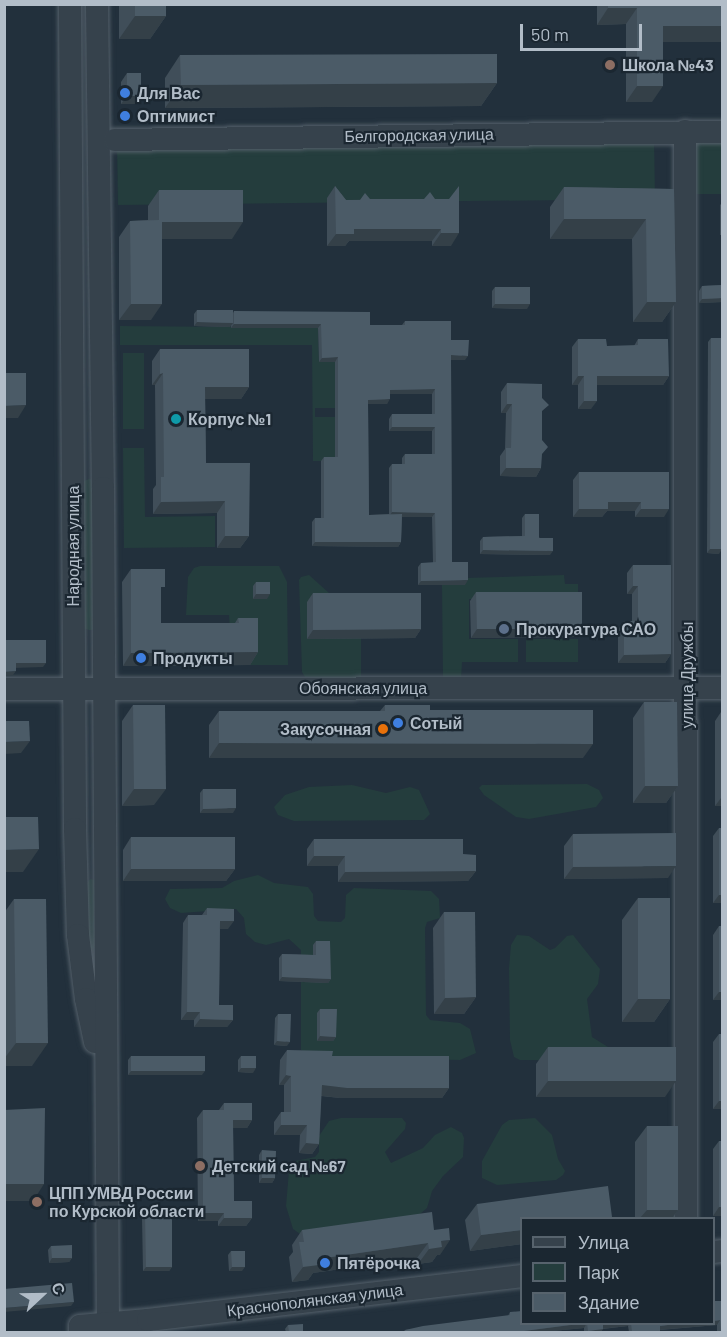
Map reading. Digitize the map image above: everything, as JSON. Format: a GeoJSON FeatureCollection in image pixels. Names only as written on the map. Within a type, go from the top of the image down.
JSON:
{"type":"FeatureCollection","features":[{"type":"Feature","properties":{"kind":"street","name":"Народная улица"},"geometry":{"type":"LineString","coordinates":[[70,4],[74,688],[78,935],[86,999],[105,1085]]}},
{"type":"Feature","properties":{"kind":"street","name":"Народная улица"},"geometry":{"type":"LineString","coordinates":[[97,4],[105,688],[105,1085],[108,1324]]}},
{"type":"Feature","properties":{"kind":"street","name":"улица Дружбы"},"geometry":{"type":"LineString","coordinates":[[685,131],[686,1217]]}},
{"type":"Feature","properties":{"kind":"street","name":"Белгородская улица"},"geometry":{"type":"LineString","coordinates":[[115,140],[723,132]]}},
{"type":"Feature","properties":{"kind":"street","name":"Обоянская улица"},"geometry":{"type":"LineString","coordinates":[[4,689],[723,688]]}},
{"type":"Feature","properties":{"kind":"street","name":"Краснополянская улица"},"geometry":{"type":"LineString","coordinates":[[108,1324],[520,1276]]}},
{"type":"Feature","properties":{"kind":"street"},"geometry":{"type":"LineString","coordinates":[[80,1332],[80,1326],[108,1324]]}},
{"type":"Feature","properties":{"kind":"green space"},"geometry":{"type":"Polygon","coordinates":[[[722,127],[722,194],[690,194],[689,128],[722,127]]]}},
{"type":"Feature","properties":{"kind":"green space"},"geometry":{"type":"Polygon","coordinates":[[[654,138],[655,199],[118,205],[117,143],[654,138]]]}},
{"type":"Feature","properties":{"kind":"green space"},"geometry":{"type":"Polygon","coordinates":[[[120,326],[318,328],[319,362],[335,362],[335,408],[315,408],[315,417],[335,417],[335,461],[313,461],[312,345],[120,345],[120,326]]]}},
{"type":"Feature","properties":{"kind":"green space"},"geometry":{"type":"Polygon","coordinates":[[[123,353],[144,353],[144,429],[123,429],[123,353]]]}},
{"type":"Feature","properties":{"kind":"green space"},"geometry":{"type":"Polygon","coordinates":[[[123,448],[144,448],[145,517],[215,516],[215,547],[124,548],[123,448]]]}},
{"type":"Feature","properties":{"kind":"green space"},"geometry":{"type":"Polygon","coordinates":[[[92,480],[93,630],[83,628],[82,482],[92,480]]]}},
{"type":"Feature","properties":{"kind":"green space"},"geometry":{"type":"Polygon","coordinates":[[[200,566],[279,566],[287,582],[288,665],[250,665],[249,631],[230,630],[229,615],[186,615],[188,577],[194,568],[200,566]]]}},
{"type":"Feature","properties":{"kind":"green space"},"geometry":{"type":"Polygon","coordinates":[[[309,575],[329,593],[329,602],[307,638],[361,638],[361,682],[305,677],[302,672],[299,580],[309,575]]]}},
{"type":"Feature","properties":{"kind":"green space"},"geometry":{"type":"Polygon","coordinates":[[[564,575],[565,584],[578,584],[578,599],[469,599],[469,639],[518,639],[518,662],[462,662],[461,680],[443,680],[442,585],[465,578],[564,575]]]}},
{"type":"Feature","properties":{"kind":"green space"},"geometry":{"type":"Polygon","coordinates":[[[526,639],[578,639],[578,662],[526,662],[526,639]]]}},
{"type":"Feature","properties":{"kind":"green space"},"geometry":{"type":"Polygon","coordinates":[[[587,784],[599,790],[603,798],[596,807],[529,819],[516,817],[484,795],[479,788],[482,785],[587,784]]]}},
{"type":"Feature","properties":{"kind":"green space"},"geometry":{"type":"Polygon","coordinates":[[[352,785],[386,793],[410,787],[419,790],[430,814],[424,820],[294,821],[278,815],[274,807],[285,795],[309,787],[352,785]]]}},
{"type":"Feature","properties":{"kind":"green space"},"geometry":{"type":"Polygon","coordinates":[[[258,875],[274,883],[308,887],[313,894],[314,916],[318,921],[341,922],[345,918],[346,895],[354,888],[431,891],[439,899],[440,918],[427,922],[425,928],[426,1015],[430,1020],[460,1023],[470,1029],[476,1053],[460,1060],[317,1057],[301,1050],[301,950],[289,939],[266,945],[255,942],[246,934],[244,918],[236,909],[181,913],[170,908],[165,899],[170,889],[222,888],[234,881],[258,875]]]}},
{"type":"Feature","properties":{"kind":"green space"},"geometry":{"type":"Polygon","coordinates":[[[91,879],[96,881],[96,948],[89,950],[86,882],[91,879]]]}},
{"type":"Feature","properties":{"kind":"green space"},"geometry":{"type":"Polygon","coordinates":[[[517,935],[529,936],[550,950],[567,936],[573,935],[600,969],[598,984],[587,999],[592,1037],[608,1047],[656,1048],[649,1061],[520,1060],[514,1057],[510,1040],[509,968],[511,945],[517,935]]]}},
{"type":"Feature","properties":{"kind":"green space"},"geometry":{"type":"Polygon","coordinates":[[[341,1118],[402,1118],[406,1123],[405,1129],[385,1152],[391,1163],[423,1148],[435,1135],[451,1127],[462,1133],[464,1138],[463,1157],[443,1176],[432,1191],[427,1208],[413,1220],[303,1236],[293,1229],[286,1206],[289,1171],[295,1161],[315,1157],[319,1152],[319,1136],[329,1121],[341,1118]]]}},
{"type":"Feature","properties":{"kind":"green space"},"geometry":{"type":"Polygon","coordinates":[[[535,1118],[552,1135],[558,1159],[565,1171],[563,1175],[556,1180],[497,1185],[482,1178],[482,1161],[502,1125],[509,1120],[535,1118]]]}},
{"type":"Feature","properties":{"kind":"building"},"geometry":{"type":"Polygon","coordinates":[[[135,4],[166,4],[166,16],[135,16],[135,4]]]}},
{"type":"Feature","properties":{"kind":"building"},"geometry":{"type":"Polygon","coordinates":[[[608,4],[723,4],[723,26],[663,26],[663,86],[637,86],[637,8],[608,8],[608,4]]]}},
{"type":"Feature","properties":{"kind":"building"},"geometry":{"type":"Polygon","coordinates":[[[497,54],[497,83],[181,85],[180,55],[497,54]]]}},
{"type":"Feature","properties":{"kind":"building"},"geometry":{"type":"Polygon","coordinates":[[[127,73],[141,73],[141,96],[127,96],[127,73]]]}},
{"type":"Feature","properties":{"kind":"building"},"geometry":{"type":"Polygon","coordinates":[[[335,186],[346,200],[360,200],[365,193],[370,199],[424,199],[430,192],[435,199],[449,199],[459,186],[459,233],[441,233],[441,229],[354,229],[354,234],[336,234],[335,186]]]}},
{"type":"Feature","properties":{"kind":"building"},"geometry":{"type":"Polygon","coordinates":[[[564,187],[674,189],[676,302],[647,302],[646,219],[564,219],[564,187]]]}},
{"type":"Feature","properties":{"kind":"building"},"geometry":{"type":"Polygon","coordinates":[[[159,190],[243,190],[243,222],[162,222],[162,304],[131,304],[130,221],[159,220],[159,190]]]}},
{"type":"Feature","properties":{"kind":"building"},"geometry":{"type":"Polygon","coordinates":[[[723,285],[723,298],[702,299],[702,286],[723,285]]]}},
{"type":"Feature","properties":{"kind":"building"},"geometry":{"type":"Polygon","coordinates":[[[495,287],[530,287],[530,304],[495,304],[495,287]]]}},
{"type":"Feature","properties":{"kind":"building"},"geometry":{"type":"Polygon","coordinates":[[[197,310],[233,310],[233,323],[197,322],[197,310]]]}},
{"type":"Feature","properties":{"kind":"building"},"geometry":{"type":"Polygon","coordinates":[[[234,311],[370,312],[370,325],[405,325],[405,321],[451,321],[451,340],[469,340],[468,356],[451,355],[452,562],[468,562],[468,580],[421,581],[421,563],[436,562],[435,513],[392,512],[392,464],[405,464],[405,454],[435,454],[435,427],[392,427],[392,414],[435,414],[435,389],[390,390],[390,399],[368,400],[369,515],[402,514],[401,542],[315,542],[315,518],[324,518],[324,457],[338,457],[338,357],[322,358],[321,324],[234,324],[234,311]]]}},
{"type":"Feature","properties":{"kind":"building"},"geometry":{"type":"Polygon","coordinates":[[[711,338],[723,338],[722,549],[710,549],[711,338]]]}},
{"type":"Feature","properties":{"kind":"building"},"geometry":{"type":"Polygon","coordinates":[[[578,339],[606,339],[607,346],[638,345],[638,339],[668,339],[669,376],[597,376],[597,401],[584,401],[584,376],[578,376],[578,339]]]}},
{"type":"Feature","properties":{"kind":"building","name":"Корпус №1"},"geometry":{"type":"Polygon","coordinates":[[[160,349],[249,349],[249,387],[205,387],[206,463],[250,463],[249,536],[225,536],[225,501],[161,502],[161,477],[164,477],[163,373],[160,374],[160,349]]]}},
{"type":"Feature","properties":{"kind":"building"},"geometry":{"type":"Polygon","coordinates":[[[4,373],[26,373],[26,405],[4,406],[4,373]]]}},
{"type":"Feature","properties":{"kind":"building"},"geometry":{"type":"Polygon","coordinates":[[[507,383],[542,384],[542,398],[549,405],[542,411],[542,440],[548,447],[542,454],[541,468],[506,468],[506,448],[511,448],[512,404],[507,404],[507,383]]]}},
{"type":"Feature","properties":{"kind":"building"},"geometry":{"type":"Polygon","coordinates":[[[579,472],[669,472],[669,509],[641,509],[641,502],[608,502],[608,509],[579,509],[579,472]]]}},
{"type":"Feature","properties":{"kind":"building"},"geometry":{"type":"Polygon","coordinates":[[[525,514],[539,514],[539,538],[553,538],[553,551],[483,550],[483,537],[525,536],[525,514]]]}},
{"type":"Feature","properties":{"kind":"building"},"geometry":{"type":"Polygon","coordinates":[[[633,565],[671,565],[671,654],[624,655],[624,621],[638,621],[638,586],[633,586],[633,565]]]}},
{"type":"Feature","properties":{"kind":"building"},"geometry":{"type":"Polygon","coordinates":[[[131,569],[165,569],[165,587],[161,587],[161,623],[239,623],[238,618],[258,618],[258,652],[131,653],[131,569]]]}},
{"type":"Feature","properties":{"kind":"building"},"geometry":{"type":"Polygon","coordinates":[[[256,582],[270,582],[270,594],[256,594],[256,582]]]}},
{"type":"Feature","properties":{"kind":"building"},"geometry":{"type":"Polygon","coordinates":[[[476,592],[582,592],[582,629],[477,629],[476,592]]]}},
{"type":"Feature","properties":{"kind":"building"},"geometry":{"type":"Polygon","coordinates":[[[313,593],[421,593],[421,629],[313,630],[313,593]]]}},
{"type":"Feature","properties":{"kind":"building"},"geometry":{"type":"Polygon","coordinates":[[[4,640],[46,640],[46,663],[16,663],[16,671],[4,672],[4,640]]]}},
{"type":"Feature","properties":{"kind":"building"},"geometry":{"type":"Polygon","coordinates":[[[644,702],[677,702],[678,786],[645,786],[644,702]]]}},
{"type":"Feature","properties":{"kind":"building"},"geometry":{"type":"Polygon","coordinates":[[[133,705],[165,705],[166,789],[134,789],[133,705]]]}},
{"type":"Feature","properties":{"kind":"building"},"geometry":{"type":"Polygon","coordinates":[[[385,705],[430,705],[430,710],[593,710],[593,744],[219,743],[219,711],[385,711],[385,705]]]}},
{"type":"Feature","properties":{"kind":"building"},"geometry":{"type":"Polygon","coordinates":[[[721,712],[723,712],[723,798],[721,798],[721,712]]]}},
{"type":"Feature","properties":{"kind":"building"},"geometry":{"type":"Polygon","coordinates":[[[4,721],[29,721],[30,741],[4,742],[4,721]]]}},
{"type":"Feature","properties":{"kind":"building"},"geometry":{"type":"Polygon","coordinates":[[[203,789],[236,789],[236,808],[203,809],[203,789]]]}},
{"type":"Feature","properties":{"kind":"building"},"geometry":{"type":"Polygon","coordinates":[[[4,817],[38,817],[39,849],[4,850],[4,817]]]}},
{"type":"Feature","properties":{"kind":"building"},"geometry":{"type":"Polygon","coordinates":[[[719,828],[723,828],[723,895],[719,895],[719,828]]]}},
{"type":"Feature","properties":{"kind":"building"},"geometry":{"type":"Polygon","coordinates":[[[676,833],[676,866],[573,867],[573,834],[676,833]]]}},
{"type":"Feature","properties":{"kind":"building"},"geometry":{"type":"Polygon","coordinates":[[[131,837],[235,837],[235,869],[131,869],[131,837]]]}},
{"type":"Feature","properties":{"kind":"building"},"geometry":{"type":"Polygon","coordinates":[[[314,839],[463,839],[463,854],[476,855],[476,871],[345,872],[345,856],[314,856],[314,839]]]}},
{"type":"Feature","properties":{"kind":"building"},"geometry":{"type":"Polygon","coordinates":[[[638,898],[670,898],[670,999],[638,999],[638,898]]]}},
{"type":"Feature","properties":{"kind":"building"},"geometry":{"type":"Polygon","coordinates":[[[14,899],[46,899],[48,1043],[16,1043],[14,899]]]}},
{"type":"Feature","properties":{"kind":"building"},"geometry":{"type":"Polygon","coordinates":[[[207,908],[234,909],[234,921],[220,921],[219,1005],[233,1005],[233,1020],[200,1019],[200,1012],[187,1012],[188,915],[207,915],[207,908]]]}},
{"type":"Feature","properties":{"kind":"building"},"geometry":{"type":"Polygon","coordinates":[[[444,912],[475,912],[476,997],[445,998],[444,912]]]}},
{"type":"Feature","properties":{"kind":"building"},"geometry":{"type":"Polygon","coordinates":[[[719,926],[723,926],[723,992],[719,992],[719,926]]]}},
{"type":"Feature","properties":{"kind":"building"},"geometry":{"type":"Polygon","coordinates":[[[316,941],[330,941],[331,979],[282,977],[282,954],[316,955],[316,941]]]}},
{"type":"Feature","properties":{"kind":"building"},"geometry":{"type":"Polygon","coordinates":[[[320,1009],[337,1009],[336,1037],[320,1036],[320,1009]]]}},
{"type":"Feature","properties":{"kind":"building"},"geometry":{"type":"Polygon","coordinates":[[[278,1014],[291,1014],[290,1042],[277,1041],[278,1014]]]}},
{"type":"Feature","properties":{"kind":"building"},"geometry":{"type":"Polygon","coordinates":[[[719,1034],[723,1034],[723,1101],[719,1101],[719,1034]]]}},
{"type":"Feature","properties":{"kind":"building"},"geometry":{"type":"Polygon","coordinates":[[[548,1047],[676,1047],[676,1081],[548,1081],[548,1047]]]}},
{"type":"Feature","properties":{"kind":"building"},"geometry":{"type":"Polygon","coordinates":[[[287,1050],[333,1051],[332,1056],[449,1056],[449,1088],[347,1088],[322,1085],[319,1144],[306,1143],[307,1125],[281,1125],[281,1112],[291,1112],[291,1076],[286,1075],[287,1050]]]}},
{"type":"Feature","properties":{"kind":"building"},"geometry":{"type":"Polygon","coordinates":[[[131,1056],[205,1056],[205,1071],[131,1071],[131,1056]]]}},
{"type":"Feature","properties":{"kind":"building"},"geometry":{"type":"Polygon","coordinates":[[[241,1056],[256,1056],[256,1068],[241,1068],[241,1056]]]}},
{"type":"Feature","properties":{"kind":"building"},"geometry":{"type":"Polygon","coordinates":[[[224,1103],[252,1103],[252,1120],[233,1120],[234,1201],[252,1201],[252,1218],[224,1218],[224,1213],[203,1213],[203,1110],[224,1110],[224,1103]]]}},
{"type":"Feature","properties":{"kind":"building"},"geometry":{"type":"Polygon","coordinates":[[[45,1108],[44,1184],[5,1184],[4,1195],[4,1110],[45,1108]]]}},
{"type":"Feature","properties":{"kind":"building"},"geometry":{"type":"Polygon","coordinates":[[[647,1126],[678,1126],[678,1210],[647,1210],[647,1126]]]}},
{"type":"Feature","properties":{"kind":"building"},"geometry":{"type":"Polygon","coordinates":[[[719,1141],[723,1141],[723,1207],[719,1207],[719,1141]]]}},
{"type":"Feature","properties":{"kind":"building"},"geometry":{"type":"Polygon","coordinates":[[[262,1150],[276,1151],[275,1178],[262,1178],[262,1150]]]}},
{"type":"Feature","properties":{"kind":"building"},"geometry":{"type":"Polygon","coordinates":[[[608,1186],[612,1217],[520,1217],[520,1230],[481,1235],[477,1204],[608,1186]]]}},
{"type":"Feature","properties":{"kind":"building"},"geometry":{"type":"Polygon","coordinates":[[[432,1212],[434,1230],[449,1228],[450,1240],[441,1241],[442,1247],[429,1249],[428,1243],[318,1259],[319,1265],[303,1267],[299,1242],[304,1242],[302,1230],[432,1212]]]}},
{"type":"Feature","properties":{"kind":"building"},"geometry":{"type":"Polygon","coordinates":[[[145,1213],[172,1213],[172,1267],[146,1267],[145,1213]]]}},
{"type":"Feature","properties":{"kind":"building"},"geometry":{"type":"Polygon","coordinates":[[[72,1245],[72,1258],[52,1258],[51,1246],[72,1245]]]}},
{"type":"Feature","properties":{"kind":"building"},"geometry":{"type":"Polygon","coordinates":[[[231,1251],[245,1251],[245,1267],[232,1267],[231,1251]]]}},
{"type":"Feature","properties":{"kind":"building"},"geometry":{"type":"Polygon","coordinates":[[[72,1283],[74,1302],[4,1308],[4,1289],[72,1283]]]}},
{"type":"Feature","properties":{"kind":"building"},"geometry":{"type":"Polygon","coordinates":[[[715,1301],[723,1301],[723,1331],[721,1331],[720,1320],[715,1321],[715,1301]]]}},
{"type":"Feature","properties":{"kind":"building"},"geometry":{"type":"Polygon","coordinates":[[[520,1311],[520,1325],[570,1325],[525,1332],[406,1332],[405,1330],[510,1315],[510,1312],[520,1311]]]}},
{"type":"Feature","properties":{"kind":"building"},"geometry":{"type":"Polygon","coordinates":[[[303,1324],[303,1332],[289,1332],[288,1325],[303,1324]]]}},
{"type":"Feature","properties":{"kind":"building"},"geometry":{"type":"Polygon","coordinates":[[[587,1325],[603,1325],[603,1329],[588,1331],[587,1325]]]}},
{"type":"Feature","properties":{"kind":"building"},"geometry":{"type":"Polygon","coordinates":[[[631,1325],[668,1325],[660,1326],[660,1332],[632,1332],[631,1325]]]}},
{"type":"Feature","properties":{"kind":"place","name":"Школа №43"},"geometry":{"type":"Point","coordinates":[610,65]}},
{"type":"Feature","properties":{"kind":"place","name":"Для Вас"},"geometry":{"type":"Point","coordinates":[125,93]}},
{"type":"Feature","properties":{"kind":"place","name":"Оптимист"},"geometry":{"type":"Point","coordinates":[125,116]}},
{"type":"Feature","properties":{"kind":"place","name":"Корпус №1"},"geometry":{"type":"Point","coordinates":[176,419]}},
{"type":"Feature","properties":{"kind":"place","name":"Прокуратура САО"},"geometry":{"type":"Point","coordinates":[504,629]}},
{"type":"Feature","properties":{"kind":"place","name":"Продукты"},"geometry":{"type":"Point","coordinates":[141,658]}},
{"type":"Feature","properties":{"kind":"place","name":"Сотый"},"geometry":{"type":"Point","coordinates":[398,723]}},
{"type":"Feature","properties":{"kind":"place","name":"Закусочная"},"geometry":{"type":"Point","coordinates":[383,729]}},
{"type":"Feature","properties":{"kind":"place","name":"Детский сад №67"},"geometry":{"type":"Point","coordinates":[200,1166]}},
{"type":"Feature","properties":{"kind":"place","name":"ЦПП УМВД России по Курской области"},"geometry":{"type":"Point","coordinates":[37,1202]}},
{"type":"Feature","properties":{"kind":"place","name":"Пятёрочка"},"geometry":{"type":"Point","coordinates":[325,1263]}}]}
